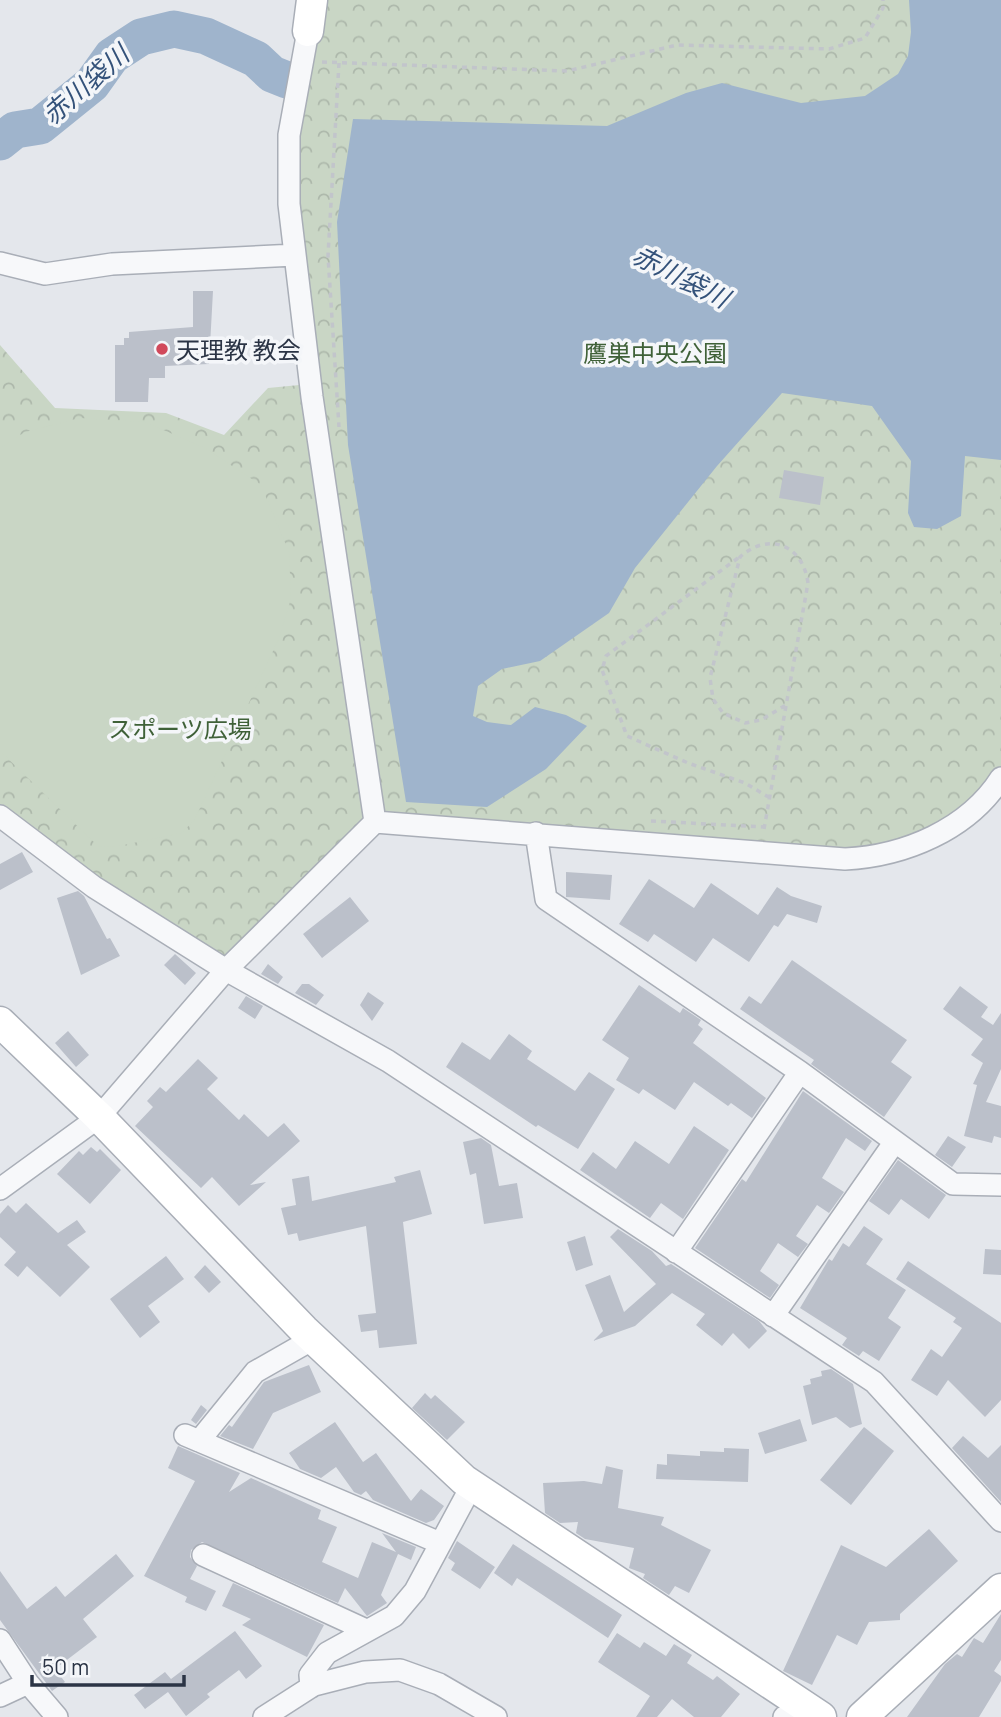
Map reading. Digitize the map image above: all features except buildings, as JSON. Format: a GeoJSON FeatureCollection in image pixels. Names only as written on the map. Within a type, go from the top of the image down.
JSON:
{"type":"FeatureCollection","features":[{"type":"Feature","properties":{"kind":"street"},"geometry":{"type":"LineString","coordinates":[[312,0],[289,135],[289,204],[312,397],[374,822]]}},
{"type":"Feature","properties":{"kind":"street"},"geometry":{"type":"LineString","coordinates":[[0,263],[45,274],[112,264],[295,255]]}},
{"type":"Feature","properties":{"kind":"street"},"geometry":{"type":"LineString","coordinates":[[0,1189],[99,1117],[226,970],[374,822],[845,859],[873,857],[914,847],[986,801],[1001,778]]}},
{"type":"Feature","properties":{"kind":"street"},"geometry":{"type":"LineString","coordinates":[[0,816],[94,887],[226,970],[388,1060],[874,1382],[1001,1521]]}},
{"type":"Feature","properties":{"kind":"street"},"geometry":{"type":"LineString","coordinates":[[536,833],[546,899],[800,1072],[953,1184],[1001,1185]]}},
{"type":"Feature","properties":{"kind":"street"},"geometry":{"type":"LineString","coordinates":[[0,1022],[99,1117],[313,1339],[472,1485],[805,1715]]}},
{"type":"Feature","properties":{"kind":"street"},"geometry":{"type":"LineString","coordinates":[[676,1252],[800,1072]]}},
{"type":"Feature","properties":{"kind":"street"},"geometry":{"type":"LineString","coordinates":[[773,1316],[894,1143]]}},
{"type":"Feature","properties":{"kind":"street"},"geometry":{"type":"LineString","coordinates":[[313,1339],[255,1372],[192,1438],[440,1543]]}},
{"type":"Feature","properties":{"kind":"street"},"geometry":{"type":"LineString","coordinates":[[311,1687],[310,1675],[327,1653],[394,1616],[415,1591],[472,1485]]}},
{"type":"Feature","properties":{"kind":"street"},"geometry":{"type":"LineString","coordinates":[[203,1555],[366,1630]]}},
{"type":"Feature","properties":{"kind":"street"},"geometry":{"type":"LineString","coordinates":[[862,1717],[1001,1589]]}},
{"type":"Feature","properties":{"kind":"street"},"geometry":{"type":"LineString","coordinates":[[0,1640],[28,1683],[57,1717]]}},
{"type":"Feature","properties":{"kind":"street"},"geometry":{"type":"LineString","coordinates":[[264,1717],[311,1687],[365,1672],[400,1670],[439,1684],[496,1717]]}},
{"type":"Feature","properties":{"kind":"street"},"geometry":{"type":"LineString","coordinates":[[0,1696],[28,1683]]}},
{"type":"Feature","properties":{"kind":"path"},"geometry":{"type":"LineString","coordinates":[[303,61],[567,71],[677,45],[829,49],[865,38],[883,8],[883,0]]}},
{"type":"Feature","properties":{"kind":"path"},"geometry":{"type":"LineString","coordinates":[[338,62],[328,256],[340,430]]}},
{"type":"Feature","properties":{"kind":"path"},"geometry":{"type":"LineString","coordinates":[[760,852],[764,827],[770,798],[808,583],[806,568],[791,551],[772,542],[754,545],[606,656],[602,670],[627,736],[688,763],[745,783],[770,798]]}},
{"type":"Feature","properties":{"kind":"path"},"geometry":{"type":"LineString","coordinates":[[740,557],[734,572],[710,678],[713,699],[723,713],[745,723],[761,720],[786,705]]}},
{"type":"Feature","properties":{"kind":"path"},"geometry":{"type":"LineString","coordinates":[[643,821],[764,827]]}},
{"type":"Feature","properties":{"kind":"green space","name":"鷹巣中央公園"},"geometry":{"type":"Polygon","coordinates":[[[312,0],[1001,0],[1001,778],[986,801],[873,857],[375,822],[226,970],[0,816],[0,345],[55,408],[166,413],[224,435],[268,388],[310,384],[289,204],[312,0]]]}},
{"type":"Feature","properties":{"kind":"green space","name":"スポーツ広場"},"geometry":{"type":"Polygon","coordinates":[[[80,418],[145,422],[205,448],[261,485],[289,552],[291,598],[280,636],[194,821],[181,833],[114,847],[98,846],[0,751],[0,448],[25,432],[80,418]]]}},
{"type":"Feature","properties":{"kind":"water"},"geometry":{"type":"Polygon","coordinates":[[[909,0],[1001,0],[1001,460],[965,456],[961,516],[937,529],[914,527],[908,513],[911,461],[872,406],[782,393],[717,466],[635,568],[609,613],[540,661],[502,669],[478,686],[473,716],[487,722],[511,725],[535,707],[566,715],[587,726],[546,769],[487,807],[406,802],[348,445],[337,222],[353,119],[607,126],[686,93],[722,83],[801,103],[865,96],[898,74],[908,56],[911,32],[909,0]]]}},
{"type":"Feature","properties":{"kind":"waterway","name":"赤川袋川"},"geometry":{"type":"LineString","coordinates":[[0,142],[15,130],[40,126],[92,84],[112,56],[141,37],[174,29],[206,36],[256,59],[272,74],[287,80]]}},
{"type":"Feature","properties":{"kind":"place","name":"天理教 教会"},"geometry":{"type":"Point","coordinates":[162,349]}}]}
